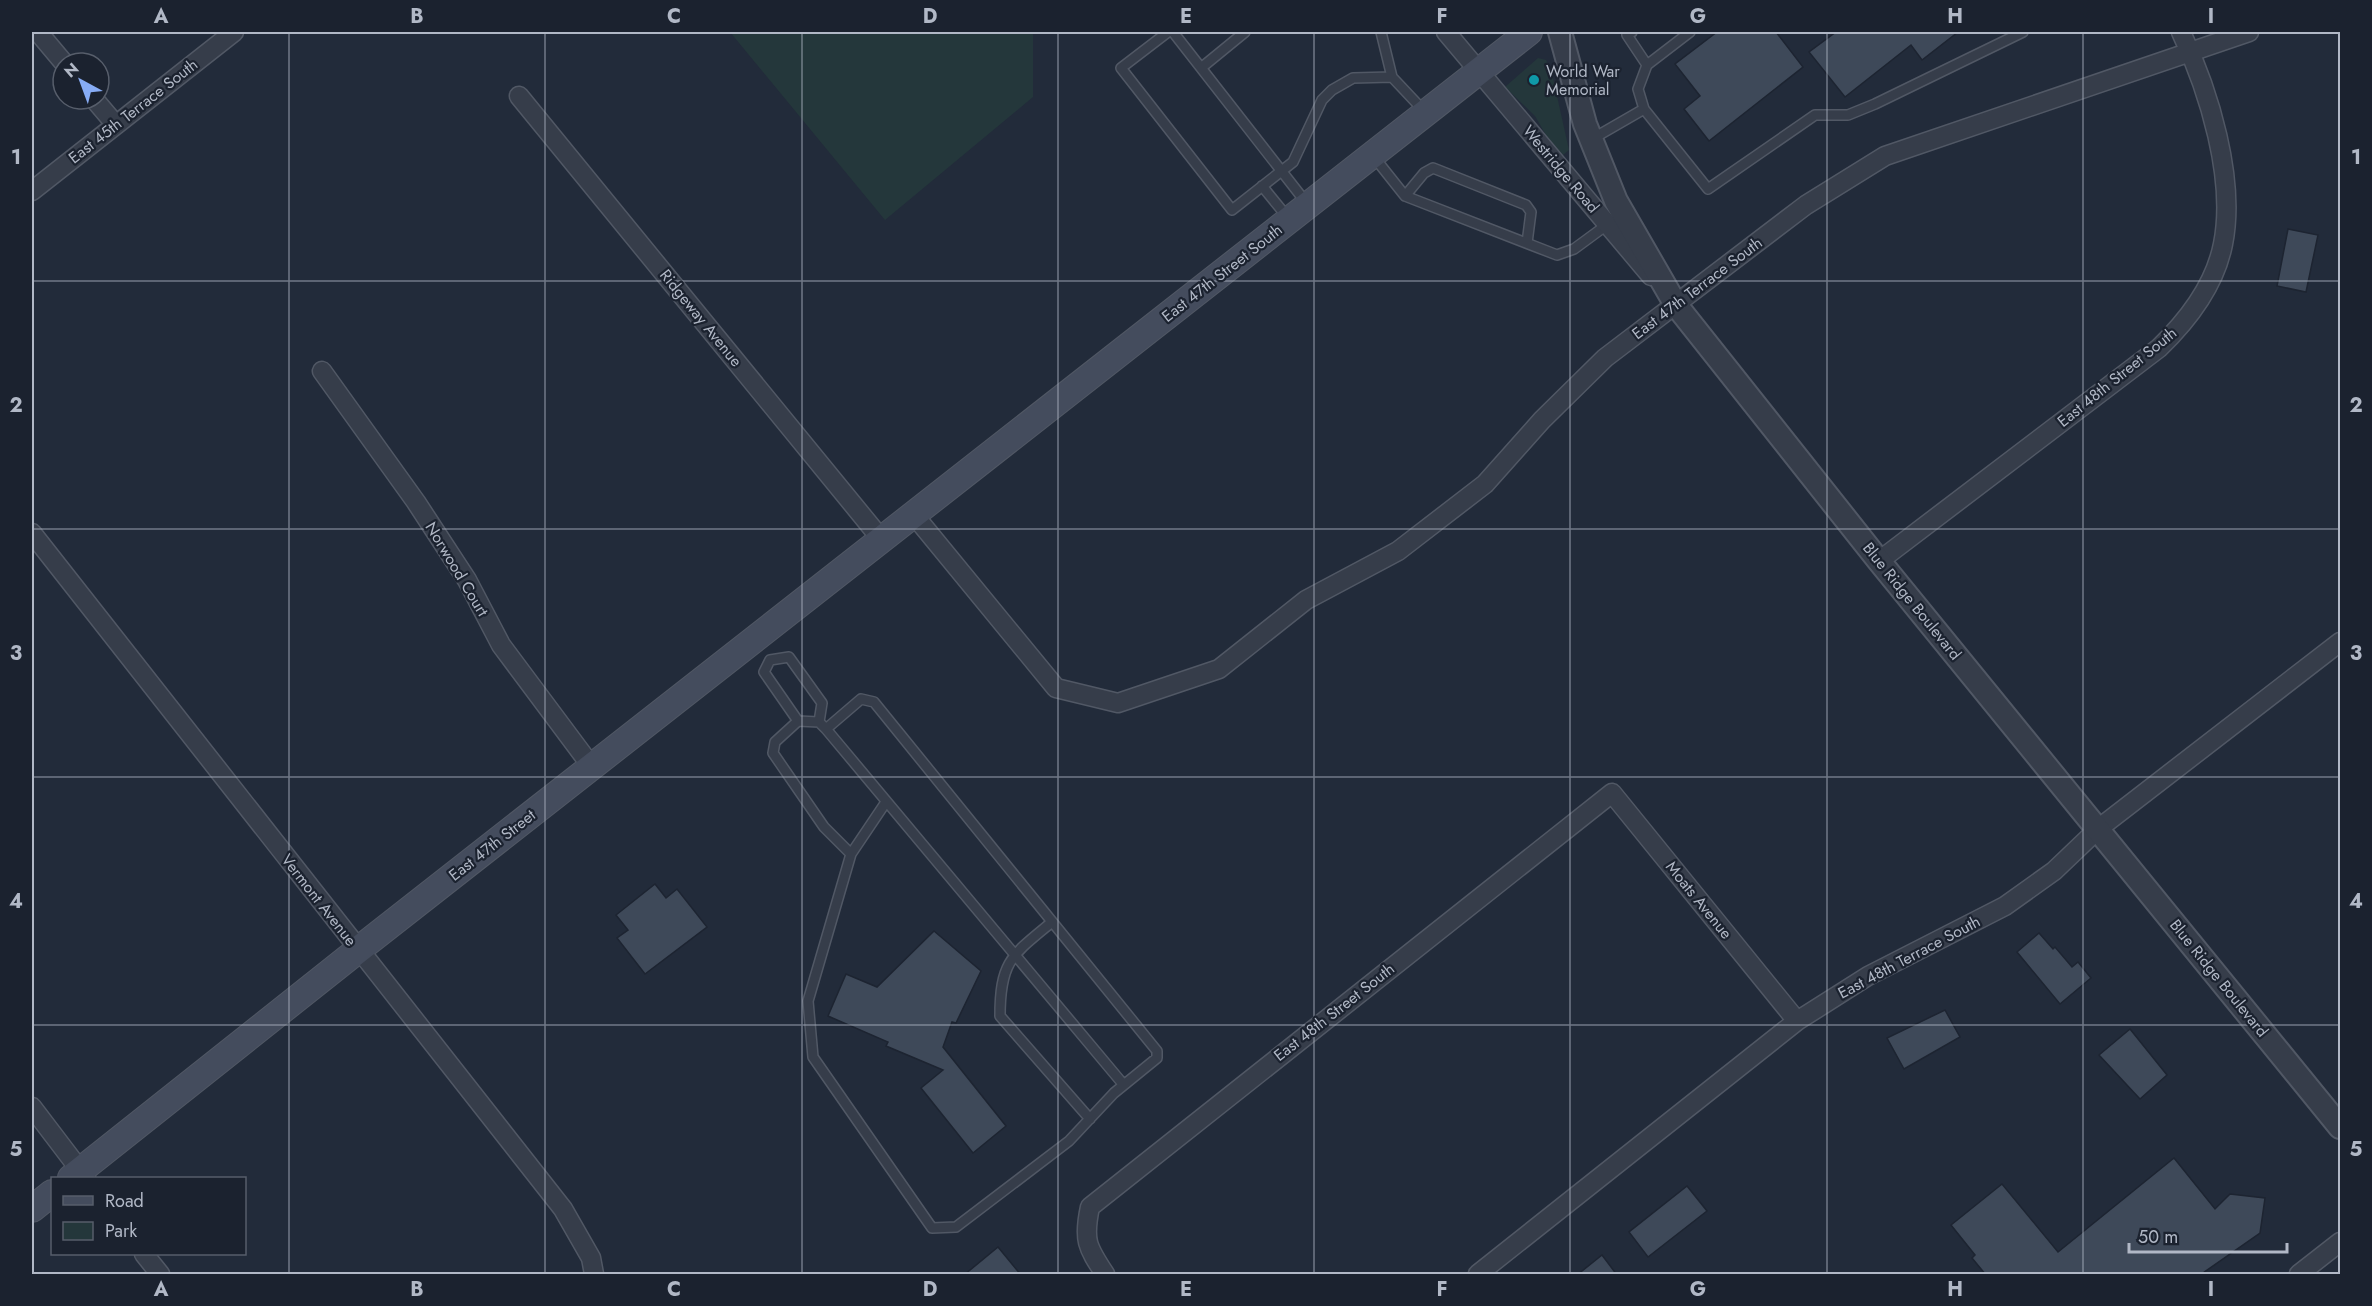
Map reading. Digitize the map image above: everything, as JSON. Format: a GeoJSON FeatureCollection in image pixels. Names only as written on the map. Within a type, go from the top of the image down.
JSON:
{"type":"FeatureCollection","features":[{"type":"Feature","properties":{"kind":"main road","name":"East 47th Street South"},"geometry":{"type":"LineString","coordinates":[[914,515],[1529,32]]}},
{"type":"Feature","properties":{"kind":"main road","name":"East 47th Street"},"geometry":{"type":"LineString","coordinates":[[79,1176],[358,950],[592,767],[763,649],[882,540],[914,515]]}},
{"type":"Feature","properties":{"kind":"main road"},"geometry":{"type":"LineString","coordinates":[[32,1209],[51,1194]]}},
{"type":"Feature","properties":{"kind":"street"},"geometry":{"type":"LineString","coordinates":[[38,32],[54,51]]}},
{"type":"Feature","properties":{"kind":"street","name":"East 45th Terrace South"},"geometry":{"type":"LineString","coordinates":[[32,191],[234,32]]}},
{"type":"Feature","properties":{"kind":"street","name":"Westridge Road"},"geometry":{"type":"LineString","coordinates":[[1446,32],[1676,305]]}},
{"type":"Feature","properties":{"kind":"street","name":"Blue Ridge Boulevard"},"geometry":{"type":"LineString","coordinates":[[1560,32],[1591,139],[1616,201],[1676,305],[1879,561],[2340,1127]]}},
{"type":"Feature","properties":{"kind":"street","name":"East 48th Street South"},"geometry":{"type":"LineString","coordinates":[[1879,561],[2159,348],[2179,328],[2202,298],[2223,245],[2227,194],[2213,117],[2181,32]]}},
{"type":"Feature","properties":{"kind":"street","name":"East 47th Terrace South"},"geometry":{"type":"LineString","coordinates":[[914,515],[1056,688],[1118,703],[1219,669],[1306,600],[1398,551],[1485,484],[1542,420],[1605,358],[1806,205],[1885,156],[2249,32]]}},
{"type":"Feature","properties":{"kind":"street","name":"Ridgeway Avenue"},"geometry":{"type":"LineString","coordinates":[[519,96],[882,540]]}},
{"type":"Feature","properties":{"kind":"street"},"geometry":{"type":"LineString","coordinates":[[104,111],[116,125]]}},
{"type":"Feature","properties":{"kind":"street","name":"Norwood Court"},"geometry":{"type":"LineString","coordinates":[[322,371],[467,580],[501,645],[592,767]]}},
{"type":"Feature","properties":{"kind":"street","name":"Vermont Avenue"},"geometry":{"type":"LineString","coordinates":[[32,533],[563,1209],[591,1258],[594,1275]]}},
{"type":"Feature","properties":{"kind":"street","name":"East 48th Terrace South"},"geometry":{"type":"LineString","coordinates":[[1478,1275],[1797,1021],[1868,976],[2006,906],[2054,871],[2098,829],[2340,642]]}},
{"type":"Feature","properties":{"kind":"street","name":"Moats Avenue"},"geometry":{"type":"LineString","coordinates":[[1599,803],[1612,793],[1797,1021]]}},
{"type":"Feature","properties":{"kind":"street","name":"East 48th Street South"},"geometry":{"type":"LineString","coordinates":[[1105,1275],[1088,1249],[1085,1232],[1090,1207],[1599,803]]}},
{"type":"Feature","properties":{"kind":"street"},"geometry":{"type":"LineString","coordinates":[[32,1107],[79,1176]]}},
{"type":"Feature","properties":{"kind":"street"},"geometry":{"type":"LineString","coordinates":[[2299,1275],[2340,1242]]}},
{"type":"Feature","properties":{"kind":"street"},"geometry":{"type":"LineString","coordinates":[[145,1255],[160,1275]]}},
{"type":"Feature","properties":{"kind":"lane"},"geometry":{"type":"LineString","coordinates":[[1168,32],[1121,68],[1232,210],[1293,162],[1322,100],[1332,90],[1353,78],[1392,76]]}},
{"type":"Feature","properties":{"kind":"lane"},"geometry":{"type":"LineString","coordinates":[[1173,32],[1281,171],[1299,212]]}},
{"type":"Feature","properties":{"kind":"lane"},"geometry":{"type":"LineString","coordinates":[[1201,68],[1245,32]]}},
{"type":"Feature","properties":{"kind":"lane"},"geometry":{"type":"LineString","coordinates":[[1381,32],[1392,76],[1425,113]]}},
{"type":"Feature","properties":{"kind":"lane"},"geometry":{"type":"LineString","coordinates":[[1632,32],[1627,35],[1647,65]]}},
{"type":"Feature","properties":{"kind":"lane"},"geometry":{"type":"LineString","coordinates":[[1690,32],[1647,65],[1638,89],[1644,109],[1708,189],[1815,115],[1848,115],[2023,32]]}},
{"type":"Feature","properties":{"kind":"lane"},"geometry":{"type":"LineString","coordinates":[[1591,139],[1644,109]]}},
{"type":"Feature","properties":{"kind":"lane"},"geometry":{"type":"LineString","coordinates":[[1372,155],[1405,196],[1557,255],[1574,249],[1608,224]]}},
{"type":"Feature","properties":{"kind":"lane"},"geometry":{"type":"LineString","coordinates":[[1405,196],[1424,173],[1433,168],[1526,205],[1531,212],[1527,243]]}},
{"type":"Feature","properties":{"kind":"lane"},"geometry":{"type":"LineString","coordinates":[[1262,186],[1299,212]]}},
{"type":"Feature","properties":{"kind":"lane"},"geometry":{"type":"LineString","coordinates":[[822,726],[822,703],[789,657],[763,649],[764,672],[798,721],[822,726],[1123,1084]]}},
{"type":"Feature","properties":{"kind":"lane"},"geometry":{"type":"LineString","coordinates":[[822,726],[861,699],[874,702],[1157,1051],[1157,1058],[1123,1084],[1069,1141],[956,1227],[932,1228],[813,1057],[808,1001],[851,854],[886,802]]}},
{"type":"Feature","properties":{"kind":"lane"},"geometry":{"type":"LineString","coordinates":[[798,721],[775,742],[773,753],[824,827],[851,854]]}},
{"type":"Feature","properties":{"kind":"lane"},"geometry":{"type":"LineString","coordinates":[[1052,922],[1013,954],[1000,984],[1000,1016],[1090,1119]]}},
{"type":"Feature","properties":{"kind":"green space"},"geometry":{"type":"Polygon","coordinates":[[[730,32],[1033,32],[1033,97],[885,220],[730,32]]]}},
{"type":"Feature","properties":{"kind":"green space"},"geometry":{"type":"Polygon","coordinates":[[[1538,58],[1546,60],[1551,69],[1569,150],[1563,155],[1547,137],[1535,116],[1505,87],[1538,58]]]}},
{"type":"Feature","properties":{"kind":"building"},"geometry":{"type":"Polygon","coordinates":[[[1717,32],[1776,32],[1803,67],[1709,141],[1684,109],[1700,96],[1675,64],[1717,32]]]}},
{"type":"Feature","properties":{"kind":"building"},"geometry":{"type":"Polygon","coordinates":[[[1836,32],[1958,32],[1922,60],[1911,45],[1845,97],[1809,52],[1836,32]]]}},
{"type":"Feature","properties":{"kind":"building"},"geometry":{"type":"Polygon","coordinates":[[[2288,229],[2318,235],[2306,292],[2277,286],[2288,229]]]}},
{"type":"Feature","properties":{"kind":"building"},"geometry":{"type":"Polygon","coordinates":[[[655,884],[666,898],[677,889],[707,927],[645,974],[617,938],[628,930],[616,915],[655,884]]]}},
{"type":"Feature","properties":{"kind":"building"},"geometry":{"type":"Polygon","coordinates":[[[934,931],[981,971],[956,1023],[952,1022],[943,1047],[1006,1126],[973,1153],[921,1088],[943,1070],[886,1046],[888,1042],[828,1016],[846,974],[877,987],[934,931]]]}},
{"type":"Feature","properties":{"kind":"building"},"geometry":{"type":"Polygon","coordinates":[[[2039,933],[2072,967],[2078,962],[2091,978],[2060,1004],[2017,952],[2039,933]]]}},
{"type":"Feature","properties":{"kind":"building"},"geometry":{"type":"Polygon","coordinates":[[[1945,1010],[1960,1037],[1904,1069],[1887,1038],[1945,1010]]]}},
{"type":"Feature","properties":{"kind":"building"},"geometry":{"type":"Polygon","coordinates":[[[2130,1029],[2167,1075],[2140,1099],[2099,1055],[2130,1029]]]}},
{"type":"Feature","properties":{"kind":"building"},"geometry":{"type":"Polygon","coordinates":[[[2174,1158],[2215,1209],[2230,1194],[2265,1198],[2260,1233],[2200,1275],[1986,1275],[1972,1258],[1975,1255],[1951,1225],[2002,1184],[2058,1252],[2174,1158]]]}},
{"type":"Feature","properties":{"kind":"building"},"geometry":{"type":"Polygon","coordinates":[[[1687,1186],[1707,1211],[1648,1257],[1629,1232],[1687,1186]]]}},
{"type":"Feature","properties":{"kind":"building"},"geometry":{"type":"Polygon","coordinates":[[[998,1247],[1021,1275],[964,1275],[998,1247]]]}},
{"type":"Feature","properties":{"kind":"building"},"geometry":{"type":"Polygon","coordinates":[[[1602,1255],[1617,1275],[1577,1275],[1602,1255]]]}},
{"type":"Feature","properties":{"kind":"place","name":"World War Memorial"},"geometry":{"type":"Point","coordinates":[1534,80]}}]}
